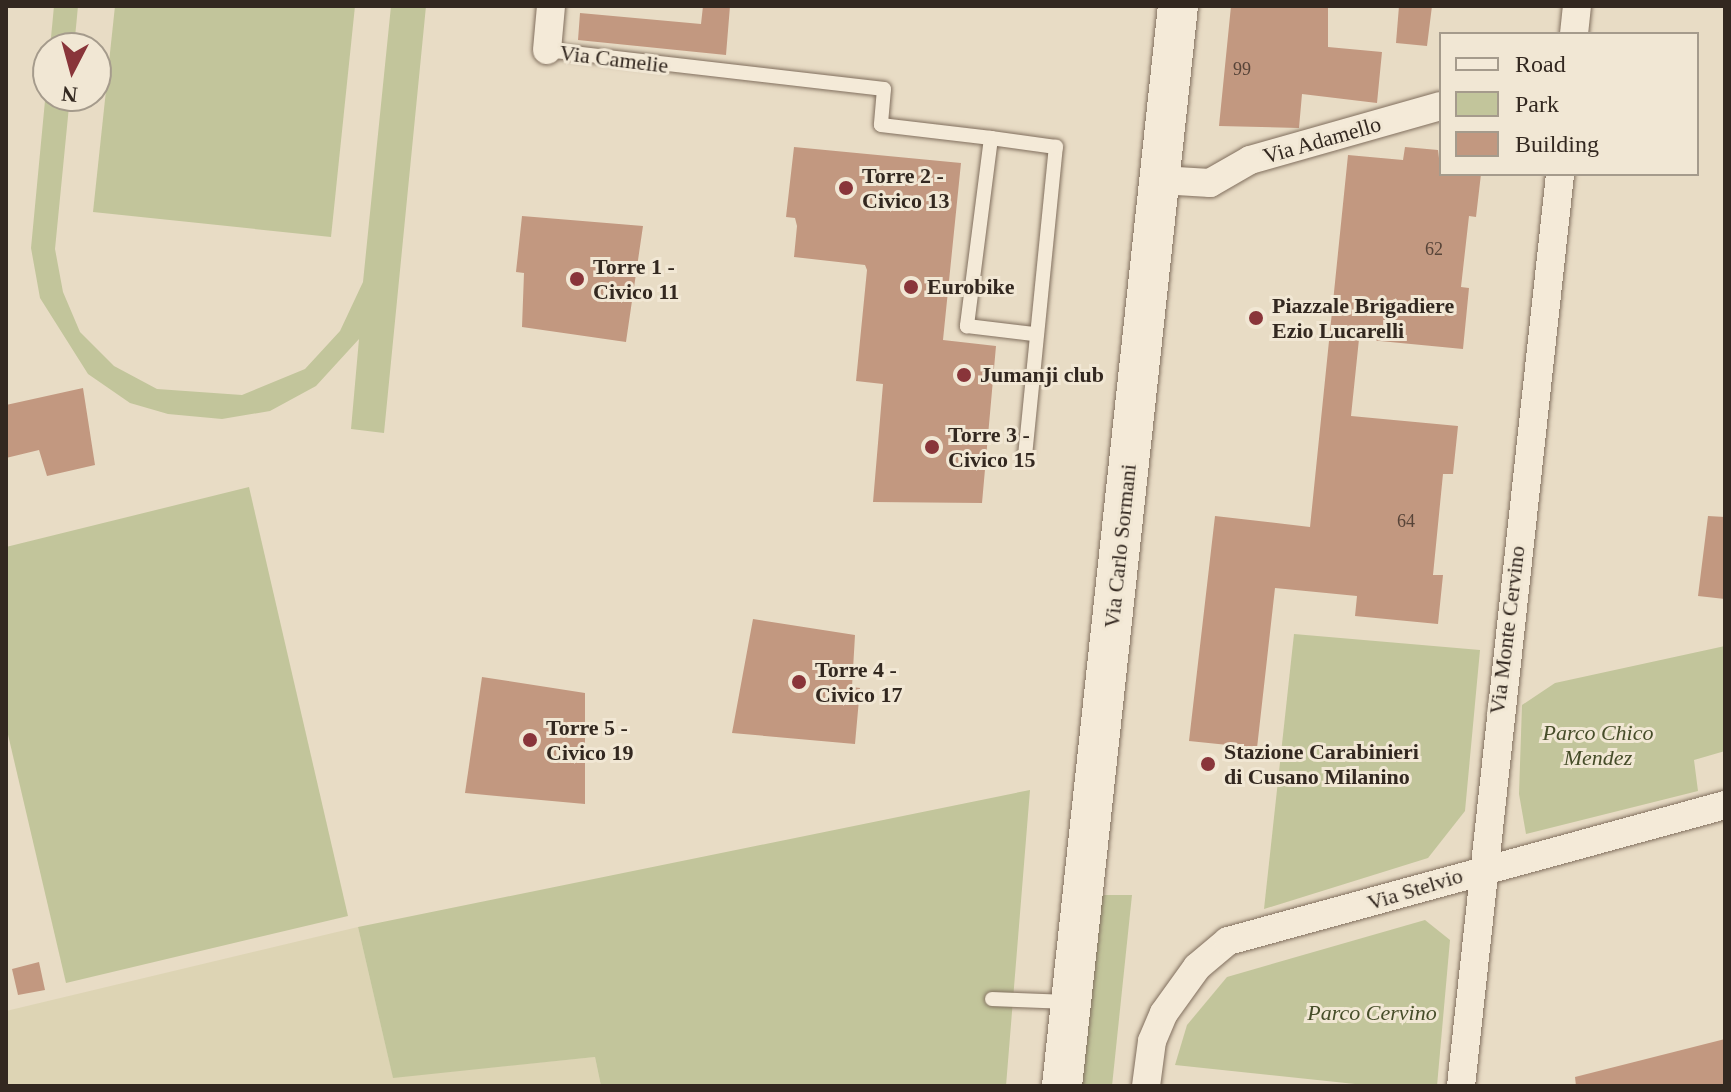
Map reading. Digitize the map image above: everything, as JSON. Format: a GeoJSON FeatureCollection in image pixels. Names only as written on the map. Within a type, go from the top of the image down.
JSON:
{"type":"FeatureCollection","features":[{"type":"Feature","properties":{"kind":"main road","name":"Via Carlo Sormani"},"geometry":{"type":"LineString","coordinates":[[1062,1086],[1178,6]]}},
{"type":"Feature","properties":{"kind":"street","name":"Via Camelie"},"geometry":{"type":"LineString","coordinates":[[547,50],[551,6]]}},
{"type":"Feature","properties":{"kind":"street"},"geometry":{"type":"LineString","coordinates":[[1574,32],[1577,6]]}},
{"type":"Feature","properties":{"kind":"street","name":"Via Adamello"},"geometry":{"type":"LineString","coordinates":[[1160,180],[1210,183],[1227,178],[1250,160],[1439,107]]}},
{"type":"Feature","properties":{"kind":"street","name":"Via Monte Cervino"},"geometry":{"type":"LineString","coordinates":[[1461,1086],[1560,176]]}},
{"type":"Feature","properties":{"kind":"street","name":"Via Stelvio"},"geometry":{"type":"LineString","coordinates":[[1146,1086],[1152,1041],[1197,967],[1228,941],[1725,805]]}},
{"type":"Feature","properties":{"kind":"lane","name":"Via Camelie"},"geometry":{"type":"LineString","coordinates":[[547,50],[884,89],[881,125],[991,138]]}},
{"type":"Feature","properties":{"kind":"lane"},"geometry":{"type":"LineString","coordinates":[[1025,456],[1034,334],[1056,147],[991,138],[967,326],[1034,334]]}},
{"type":"Feature","properties":{"kind":"lane"},"geometry":{"type":"LineString","coordinates":[[992,999],[1071,1002]]}},
{"type":"Feature","properties":{"kind":"shaded area"},"geometry":{"type":"Polygon","coordinates":[[[358,927],[393,1077],[595,1057],[601,1086],[6,1086],[6,1011],[358,927]]]}},
{"type":"Feature","properties":{"kind":"green space"},"geometry":{"type":"Polygon","coordinates":[[[54,6],[78,6],[76,32],[52,32],[54,6]]]}},
{"type":"Feature","properties":{"kind":"green space"},"geometry":{"type":"Polygon","coordinates":[[[115,6],[355,6],[331,237],[93,212],[104,112],[112,112],[115,6]]]}},
{"type":"Feature","properties":{"kind":"green space"},"geometry":{"type":"Polygon","coordinates":[[[391,6],[426,6],[384,433],[351,429],[359,339],[316,386],[270,411],[222,419],[168,414],[130,403],[88,374],[40,298],[31,248],[44,112],[68,112],[55,249],[63,292],[80,332],[114,366],[157,389],[242,395],[305,369],[340,331],[363,282],[391,6]]]}},
{"type":"Feature","properties":{"kind":"green space"},"geometry":{"type":"Polygon","coordinates":[[[249,487],[348,916],[66,983],[6,726],[6,547],[249,487]]]}},
{"type":"Feature","properties":{"kind":"green space"},"geometry":{"type":"Polygon","coordinates":[[[1294,634],[1480,650],[1465,811],[1428,858],[1264,909],[1294,634]]]}},
{"type":"Feature","properties":{"kind":"green space","name":"Parco Chico Mendez"},"geometry":{"type":"Polygon","coordinates":[[[1725,646],[1725,751],[1694,760],[1698,791],[1526,834],[1519,794],[1522,705],[1555,683],[1725,646]]]}},
{"type":"Feature","properties":{"kind":"green space"},"geometry":{"type":"Polygon","coordinates":[[[1030,790],[1006,1086],[601,1086],[595,1057],[393,1078],[358,927],[1030,790]]]}},
{"type":"Feature","properties":{"kind":"green space"},"geometry":{"type":"Polygon","coordinates":[[[1102,895],[1132,895],[1112,1086],[1081,1086],[1102,895]]]}},
{"type":"Feature","properties":{"kind":"green space","name":"Parco Cervino"},"geometry":{"type":"Polygon","coordinates":[[[1425,920],[1450,940],[1437,1086],[1374,1086],[1175,1065],[1187,1025],[1227,977],[1425,920]]]}},
{"type":"Feature","properties":{"kind":"building"},"geometry":{"type":"Polygon","coordinates":[[[703,6],[730,6],[726,55],[578,40],[580,13],[701,24],[703,6]]]}},
{"type":"Feature","properties":{"kind":"building"},"geometry":{"type":"Polygon","coordinates":[[[1231,6],[1328,6],[1328,47],[1382,52],[1377,103],[1302,94],[1299,128],[1219,126],[1231,6]]]}},
{"type":"Feature","properties":{"kind":"building"},"geometry":{"type":"Polygon","coordinates":[[[1399,6],[1432,6],[1427,46],[1396,43],[1399,6]]]}},
{"type":"Feature","properties":{"kind":"building"},"geometry":{"type":"Polygon","coordinates":[[[794,147],[961,163],[943,340],[996,346],[982,503],[873,502],[883,384],[856,381],[867,270],[865,265],[794,257],[797,226],[795,218],[786,217],[794,147]]]}},
{"type":"Feature","properties":{"kind":"building"},"geometry":{"type":"Polygon","coordinates":[[[1405,147],[1438,150],[1439,176],[1481,176],[1476,217],[1469,216],[1461,287],[1469,288],[1463,349],[1359,339],[1351,416],[1458,426],[1453,474],[1443,474],[1433,575],[1443,575],[1438,624],[1355,616],[1357,596],[1275,588],[1257,748],[1189,741],[1215,516],[1310,527],[1348,155],[1403,160],[1405,147]]]}},
{"type":"Feature","properties":{"kind":"building","name":"Torre 1 - Civico 11"},"geometry":{"type":"Polygon","coordinates":[[[522,216],[643,226],[626,342],[522,327],[524,273],[516,272],[522,216]]]}},
{"type":"Feature","properties":{"kind":"building"},"geometry":{"type":"Polygon","coordinates":[[[83,388],[95,465],[47,476],[39,450],[6,458],[6,405],[83,388]]]}},
{"type":"Feature","properties":{"kind":"building"},"geometry":{"type":"Polygon","coordinates":[[[1708,516],[1725,517],[1725,599],[1698,596],[1708,516]]]}},
{"type":"Feature","properties":{"kind":"building","name":"Torre 4 - Civico 17"},"geometry":{"type":"Polygon","coordinates":[[[753,619],[855,635],[852,687],[860,688],[855,744],[732,733],[753,619]]]}},
{"type":"Feature","properties":{"kind":"building","name":"Torre 5 - Civico 19"},"geometry":{"type":"Polygon","coordinates":[[[482,677],[585,693],[585,804],[465,793],[482,677]]]}},
{"type":"Feature","properties":{"kind":"building"},"geometry":{"type":"Polygon","coordinates":[[[39,962],[45,990],[18,995],[12,969],[39,962]]]}},
{"type":"Feature","properties":{"kind":"building"},"geometry":{"type":"Polygon","coordinates":[[[1725,1039],[1725,1086],[1576,1086],[1575,1077],[1725,1039]]]}},
{"type":"Feature","properties":{"kind":"place","name":"Torre 2 - Civico 13"},"geometry":{"type":"Point","coordinates":[846,188]}},
{"type":"Feature","properties":{"kind":"place","name":"Torre 1 - Civico 11"},"geometry":{"type":"Point","coordinates":[577,279]}},
{"type":"Feature","properties":{"kind":"place","name":"Eurobike"},"geometry":{"type":"Point","coordinates":[911,287]}},
{"type":"Feature","properties":{"kind":"place","name":"Piazzale Brigadiere Ezio Lucarelli"},"geometry":{"type":"Point","coordinates":[1256,318]}},
{"type":"Feature","properties":{"kind":"place","name":"Jumanji club"},"geometry":{"type":"Point","coordinates":[964,375]}},
{"type":"Feature","properties":{"kind":"place","name":"Torre 3 - Civico 15"},"geometry":{"type":"Point","coordinates":[932,447]}},
{"type":"Feature","properties":{"kind":"place","name":"Torre 4 - Civico 17"},"geometry":{"type":"Point","coordinates":[799,682]}},
{"type":"Feature","properties":{"kind":"place","name":"Torre 5 - Civico 19"},"geometry":{"type":"Point","coordinates":[530,740]}},
{"type":"Feature","properties":{"kind":"place","name":"Stazione Carabinieri di Cusano Milanino"},"geometry":{"type":"Point","coordinates":[1208,764]}}]}
